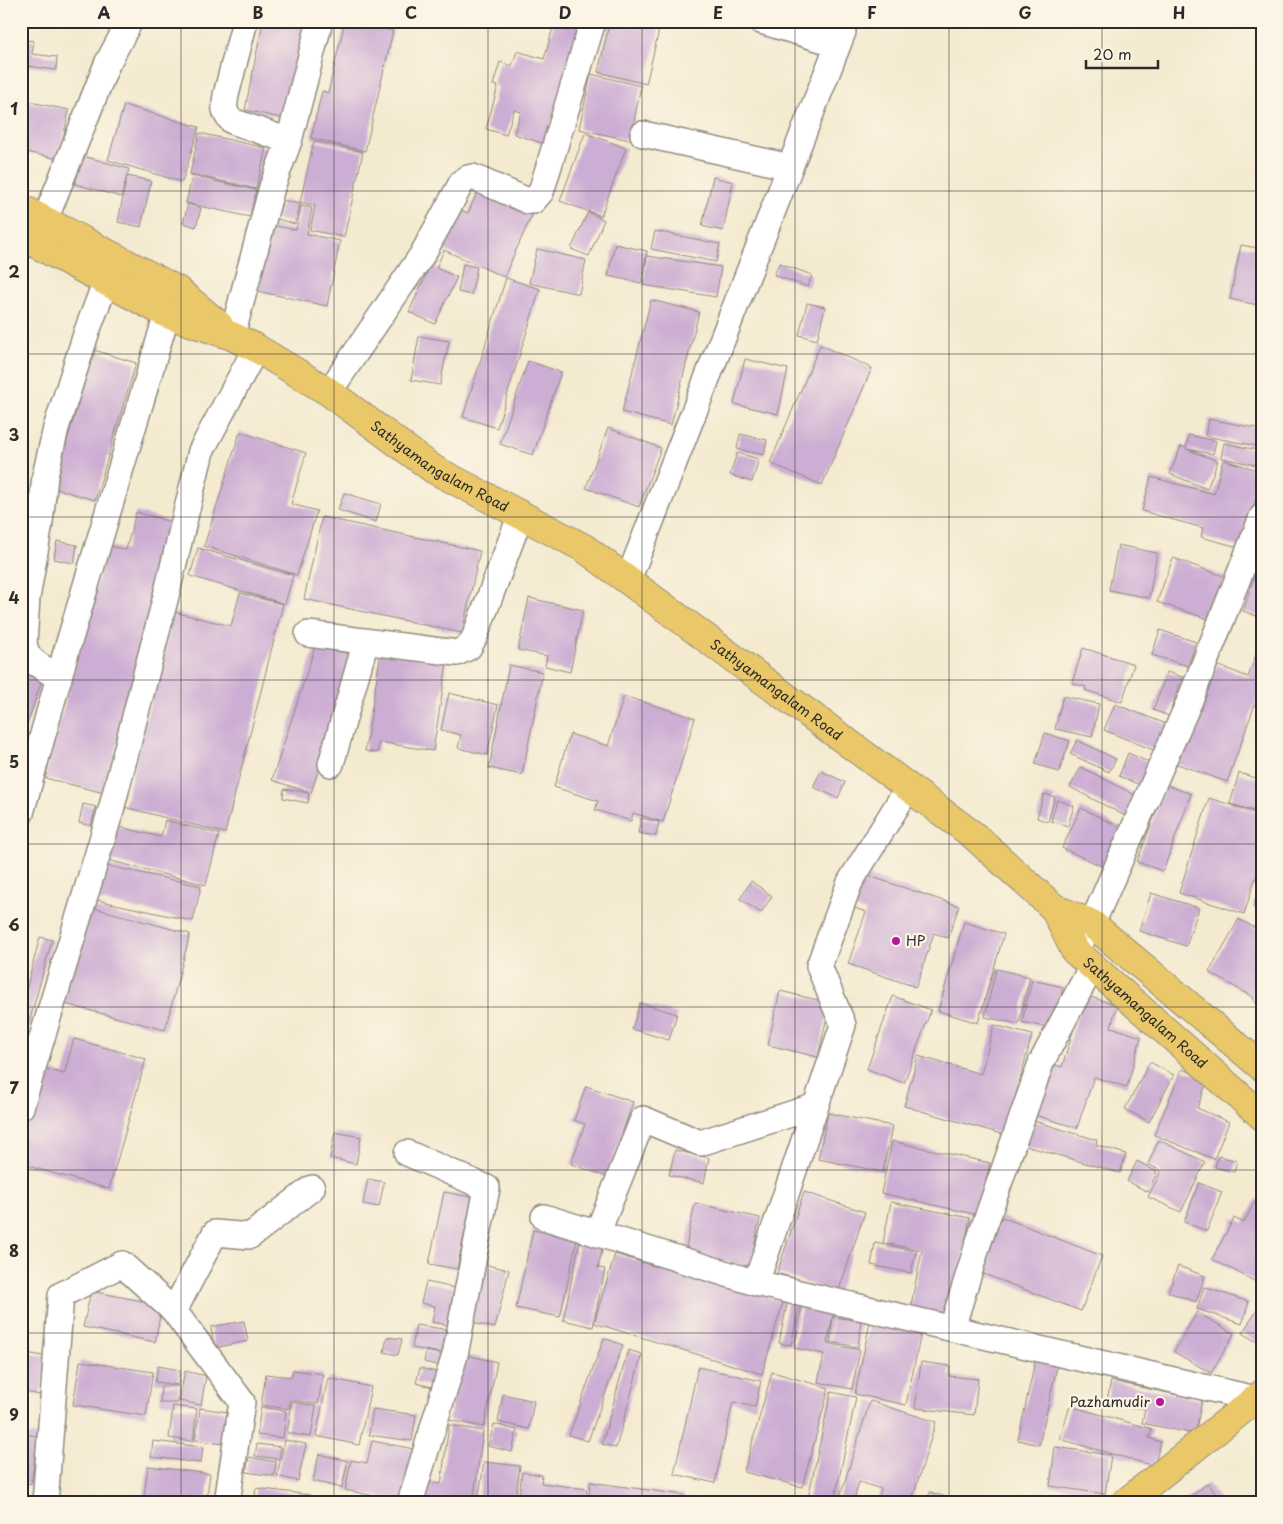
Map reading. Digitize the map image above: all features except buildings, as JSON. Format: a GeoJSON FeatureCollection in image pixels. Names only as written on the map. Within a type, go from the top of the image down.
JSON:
{"type":"FeatureCollection","features":[{"type":"Feature","properties":{"kind":"main road","name":"Sathyamangalam Road"},"geometry":{"type":"LineString","coordinates":[[21,208],[177,290],[232,336]]}},
{"type":"Feature","properties":{"kind":"main road","name":"Sathyamangalam Road"},"geometry":{"type":"LineString","coordinates":[[21,236],[167,314],[232,336],[256,348],[329,392],[433,468],[584,548],[973,836],[1054,908],[1084,958],[1262,1116]]}},
{"type":"Feature","properties":{"kind":"main road"},"geometry":{"type":"LineString","coordinates":[[1054,908],[1092,924],[1262,1067]]}},
{"type":"Feature","properties":{"kind":"main road"},"geometry":{"type":"LineString","coordinates":[[1125,1503],[1258,1397]]}},
{"type":"Feature","properties":{"kind":"street"},"geometry":{"type":"LineString","coordinates":[[45,220],[107,64],[130,21]]}},
{"type":"Feature","properties":{"kind":"street"},"geometry":{"type":"LineString","coordinates":[[245,21],[226,95],[224,107],[226,115],[232,121],[289,141]]}},
{"type":"Feature","properties":{"kind":"street"},"geometry":{"type":"LineString","coordinates":[[232,336],[272,187],[289,141],[320,21]]}},
{"type":"Feature","properties":{"kind":"street"},"geometry":{"type":"LineString","coordinates":[[329,392],[422,255],[462,182],[474,177],[528,201],[532,201],[541,192],[593,21]]}},
{"type":"Feature","properties":{"kind":"street"},"geometry":{"type":"LineString","coordinates":[[628,580],[841,38],[762,21]]}},
{"type":"Feature","properties":{"kind":"street"},"geometry":{"type":"LineString","coordinates":[[643,134],[790,167]]}},
{"type":"Feature","properties":{"kind":"street"},"geometry":{"type":"LineString","coordinates":[[59,678],[36,664],[27,654],[24,643],[26,598],[40,523],[45,476],[56,428],[106,282]]}},
{"type":"Feature","properties":{"kind":"street"},"geometry":{"type":"LineString","coordinates":[[21,813],[167,314]]}},
{"type":"Feature","properties":{"kind":"street"},"geometry":{"type":"LineString","coordinates":[[21,1107],[110,810],[165,600],[201,451],[256,348]]}},
{"type":"Feature","properties":{"kind":"street"},"geometry":{"type":"LineString","coordinates":[[308,634],[457,653],[469,647],[475,636],[521,514]]}},
{"type":"Feature","properties":{"kind":"street"},"geometry":{"type":"LineString","coordinates":[[952,1328],[978,1244],[1041,1063],[1084,958],[1092,924],[1190,700],[1262,517]]}},
{"type":"Feature","properties":{"kind":"street"},"geometry":{"type":"LineString","coordinates":[[331,764],[366,641]]}},
{"type":"Feature","properties":{"kind":"street"},"geometry":{"type":"LineString","coordinates":[[756,1283],[843,1025],[819,966],[850,882],[908,788]]}},
{"type":"Feature","properties":{"kind":"street"},"geometry":{"type":"LineString","coordinates":[[597,1234],[643,1119],[700,1143],[816,1106]]}},
{"type":"Feature","properties":{"kind":"street"},"geometry":{"type":"LineString","coordinates":[[407,1153],[487,1188],[455,1355],[410,1503]]}},
{"type":"Feature","properties":{"kind":"street"},"geometry":{"type":"LineString","coordinates":[[174,1311],[215,1233],[250,1236],[312,1188]]}},
{"type":"Feature","properties":{"kind":"street"},"geometry":{"type":"LineString","coordinates":[[544,1217],[756,1283],[1258,1397]]}},
{"type":"Feature","properties":{"kind":"street"},"geometry":{"type":"LineString","coordinates":[[45,1503],[61,1295],[122,1264],[174,1311],[242,1402],[227,1503]]}},
{"type":"Feature","properties":{"kind":"place","name":"HP"},"geometry":{"type":"Point","coordinates":[896,941]}},
{"type":"Feature","properties":{"kind":"place","name":"Pazhamudir"},"geometry":{"type":"Point","coordinates":[1160,1402]}}]}
